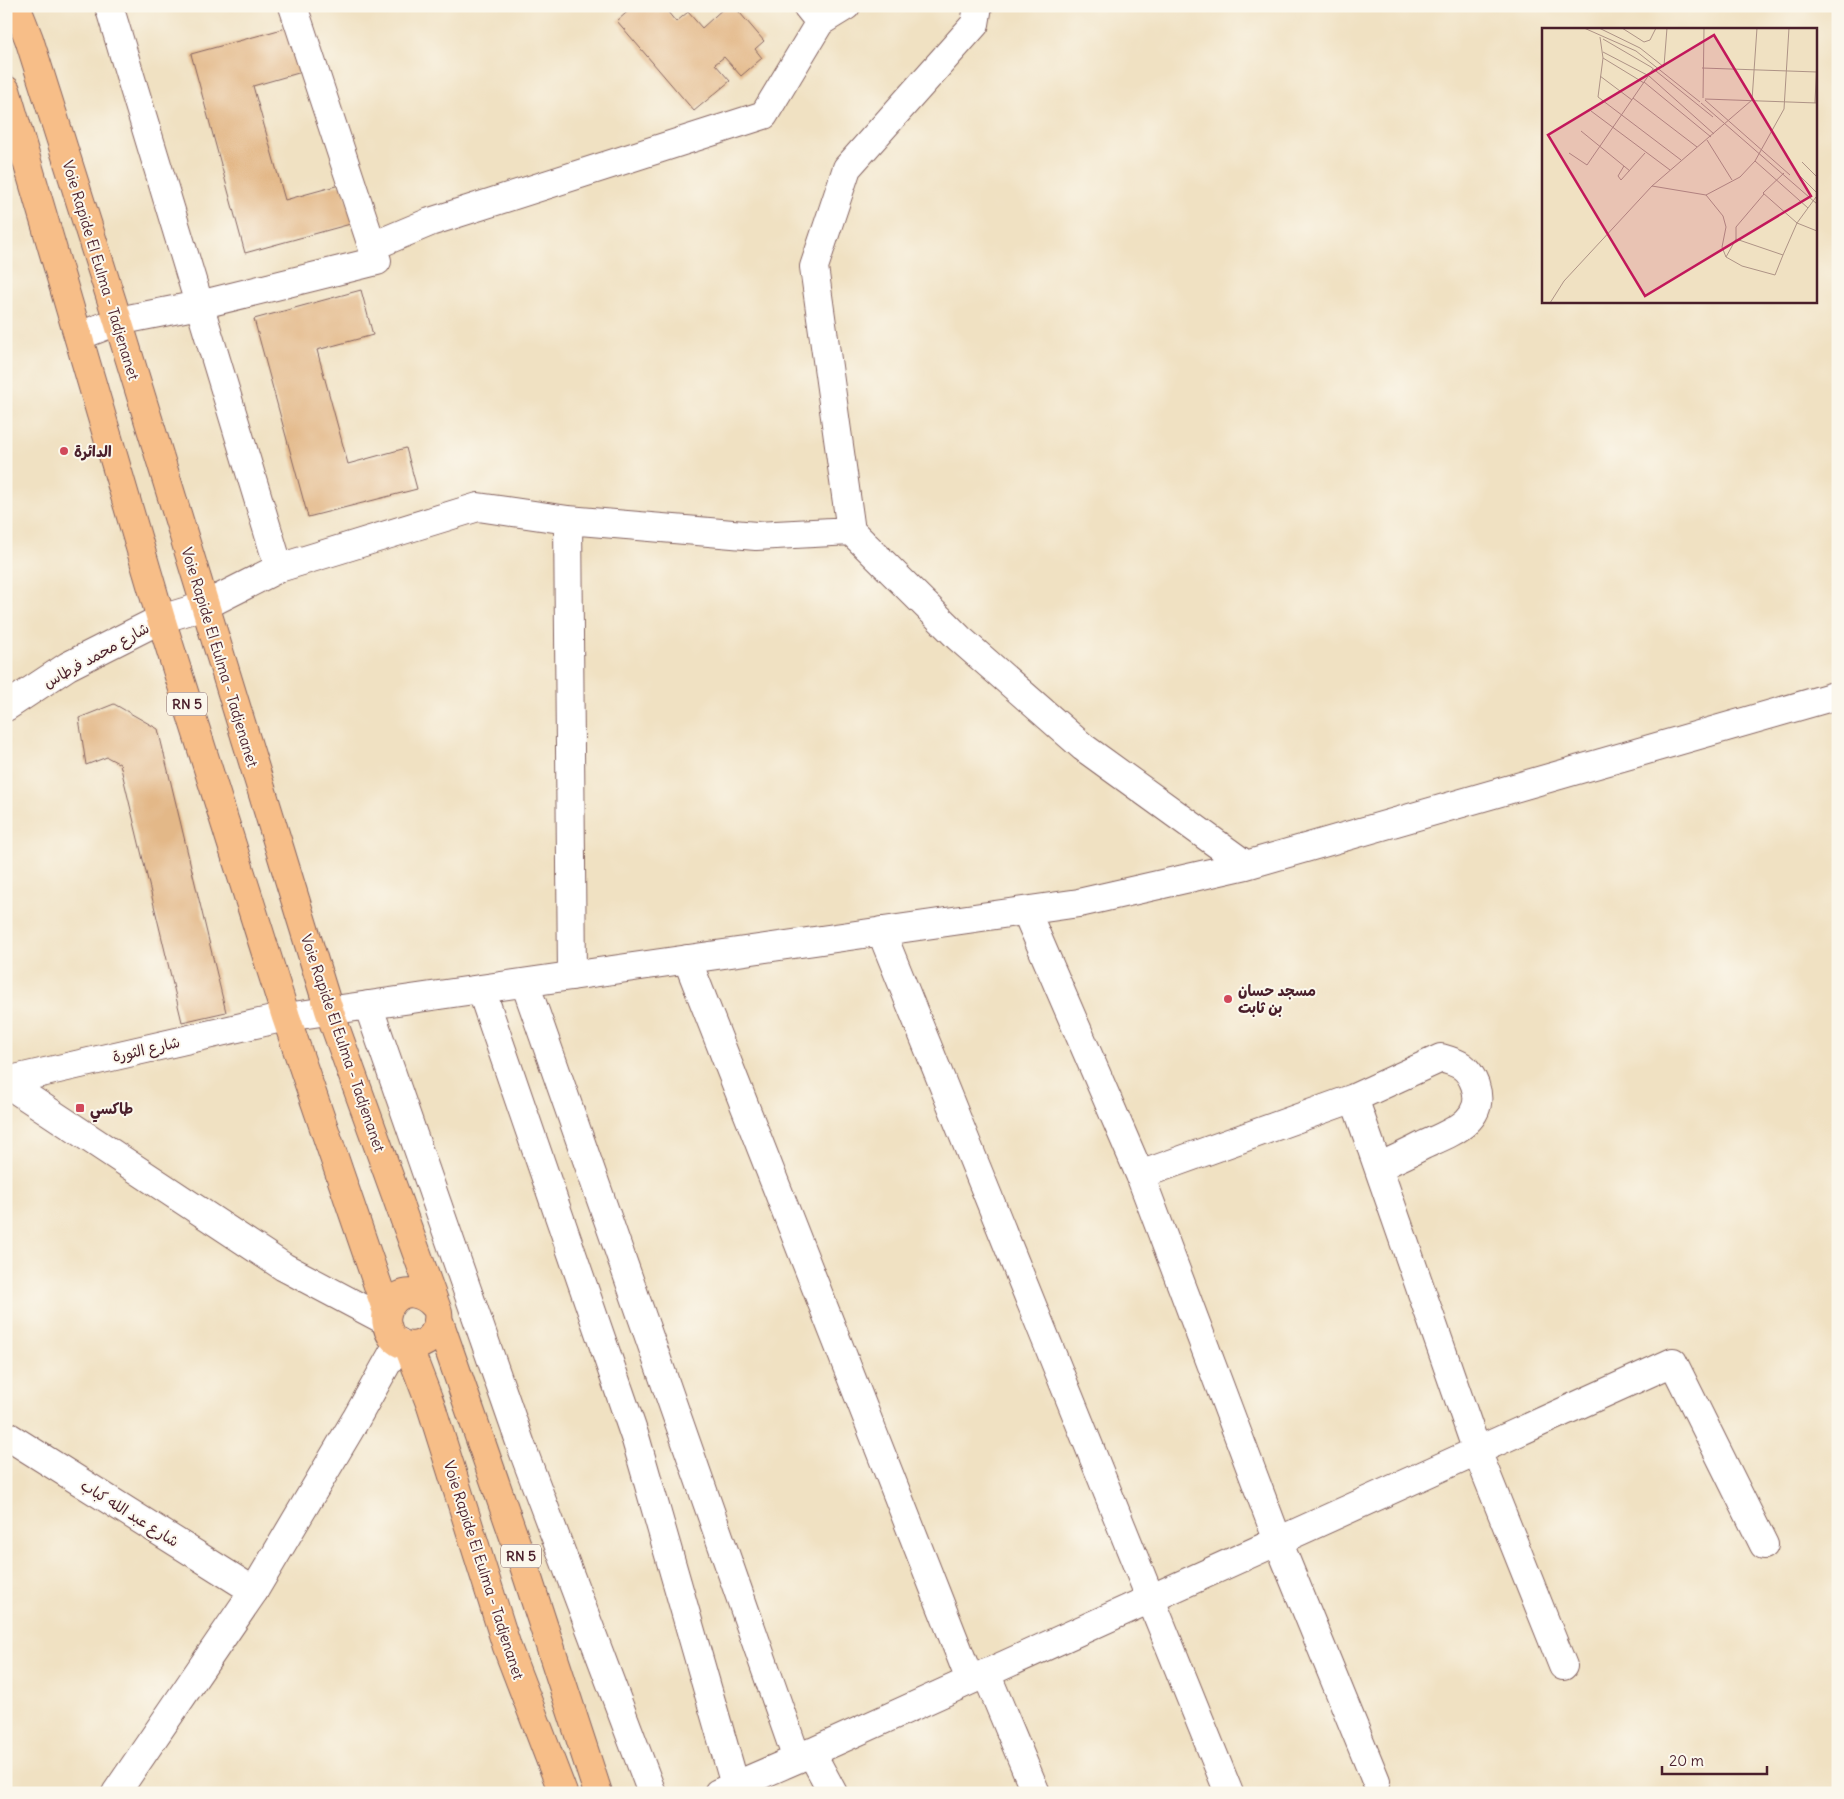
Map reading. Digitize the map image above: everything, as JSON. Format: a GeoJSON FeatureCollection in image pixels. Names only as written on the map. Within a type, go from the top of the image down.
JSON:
{"type":"FeatureCollection","features":[{"type":"Feature","properties":{"kind":"highway","name":"Voie Rapide El Eulma - Tadjenanet"},"geometry":{"type":"LineString","coordinates":[[16,6],[29,39],[118,321],[329,1010],[437,1313],[523,1563],[598,1793]]}},
{"type":"Feature","properties":{"kind":"highway","name":"Voie Rapide El Eulma - Tadjenanet"},"geometry":{"type":"LineString","coordinates":[[6,90],[161,619],[286,1017],[395,1330],[431,1406],[507,1647],[560,1791]]}},
{"type":"Feature","properties":{"kind":"highway"},"geometry":{"type":"LineString","coordinates":[[405,1294],[421,1294],[437,1313],[437,1329],[425,1342],[417,1345],[395,1330],[397,1298],[405,1294]]}},
{"type":"Feature","properties":{"kind":"street"},"geometry":{"type":"LineString","coordinates":[[109,6],[279,568]]}},
{"type":"Feature","properties":{"kind":"street"},"geometry":{"type":"LineString","coordinates":[[79,336],[118,321],[199,305],[377,261],[293,6]]}},
{"type":"Feature","properties":{"kind":"street"},"geometry":{"type":"LineString","coordinates":[[373,246],[430,222],[764,115],[813,14],[846,6]]}},
{"type":"Feature","properties":{"kind":"street"},"geometry":{"type":"LineString","coordinates":[[978,6],[975,24],[847,168],[814,267],[851,531],[959,638],[1083,747],[1246,866]]}},
{"type":"Feature","properties":{"kind":"street","name":"شارع محمد فرطاس"},"geometry":{"type":"LineString","coordinates":[[6,707],[68,666],[161,619],[204,606],[279,568],[478,507],[568,520],[756,536],[851,531]]}},
{"type":"Feature","properties":{"kind":"street"},"geometry":{"type":"LineString","coordinates":[[568,520],[572,976]]}},
{"type":"Feature","properties":{"kind":"street","name":"شارع الثورة"},"geometry":{"type":"LineString","coordinates":[[6,1082],[286,1017],[1079,903],[1246,866],[1838,695]]}},
{"type":"Feature","properties":{"kind":"street"},"geometry":{"type":"LineString","coordinates":[[1026,911],[1140,1175],[1278,1541],[1376,1781]]}},
{"type":"Feature","properties":{"kind":"street"},"geometry":{"type":"LineString","coordinates":[[881,932],[1228,1793]]}},
{"type":"Feature","properties":{"kind":"street"},"geometry":{"type":"LineString","coordinates":[[687,959],[978,1676],[1036,1793]]}},
{"type":"Feature","properties":{"kind":"street"},"geometry":{"type":"LineString","coordinates":[[525,983],[804,1756],[833,1793]]}},
{"type":"Feature","properties":{"kind":"street"},"geometry":{"type":"LineString","coordinates":[[481,989],[636,1440],[731,1790],[978,1676],[1673,1362],[1764,1545]]}},
{"type":"Feature","properties":{"kind":"street"},"geometry":{"type":"LineString","coordinates":[[368,1005],[522,1448],[652,1793]]}},
{"type":"Feature","properties":{"kind":"street"},"geometry":{"type":"LineString","coordinates":[[1140,1175],[1354,1098],[1441,1058],[1456,1062],[1468,1069],[1475,1086],[1478,1101],[1472,1116],[1461,1128],[1378,1167]]}},
{"type":"Feature","properties":{"kind":"street"},"geometry":{"type":"LineString","coordinates":[[6,1082],[284,1267],[395,1330],[356,1419],[254,1591],[116,1793]]}},
{"type":"Feature","properties":{"kind":"street"},"geometry":{"type":"LineString","coordinates":[[1354,1098],[1477,1451],[1563,1666]]}},
{"type":"Feature","properties":{"kind":"street","name":"شارع عبد الله كباب"},"geometry":{"type":"LineString","coordinates":[[6,1434],[254,1591]]}},
{"type":"Feature","properties":{"kind":"building"},"geometry":{"type":"Polygon","coordinates":[[[634,6],[663,6],[676,22],[688,12],[702,28],[726,6],[734,6],[764,41],[755,49],[762,58],[741,76],[724,57],[715,64],[730,81],[694,111],[617,21],[634,6]]]}},
{"type":"Feature","properties":{"kind":"building"},"geometry":{"type":"Polygon","coordinates":[[[297,25],[309,70],[253,86],[285,200],[343,184],[354,223],[245,253],[191,54],[297,25]]]}},
{"type":"Feature","properties":{"kind":"building"},"geometry":{"type":"Polygon","coordinates":[[[361,290],[373,335],[317,350],[348,464],[406,448],[417,489],[308,517],[254,319],[361,290]]]}},
{"type":"Feature","properties":{"kind":"building"},"geometry":{"type":"Polygon","coordinates":[[[114,704],[158,729],[226,1012],[182,1022],[120,764],[107,757],[86,765],[79,718],[114,704]]]}},
{"type":"Feature","properties":{"kind":"place","name":"الدائرة"},"geometry":{"type":"Point","coordinates":[64,451]}},
{"type":"Feature","properties":{"kind":"place","name":"مسجد حسان بن ثابت"},"geometry":{"type":"Point","coordinates":[1228,999]}},
{"type":"Feature","properties":{"kind":"place","name":"طاكسي"},"geometry":{"type":"Point","coordinates":[80,1108]}}]}
